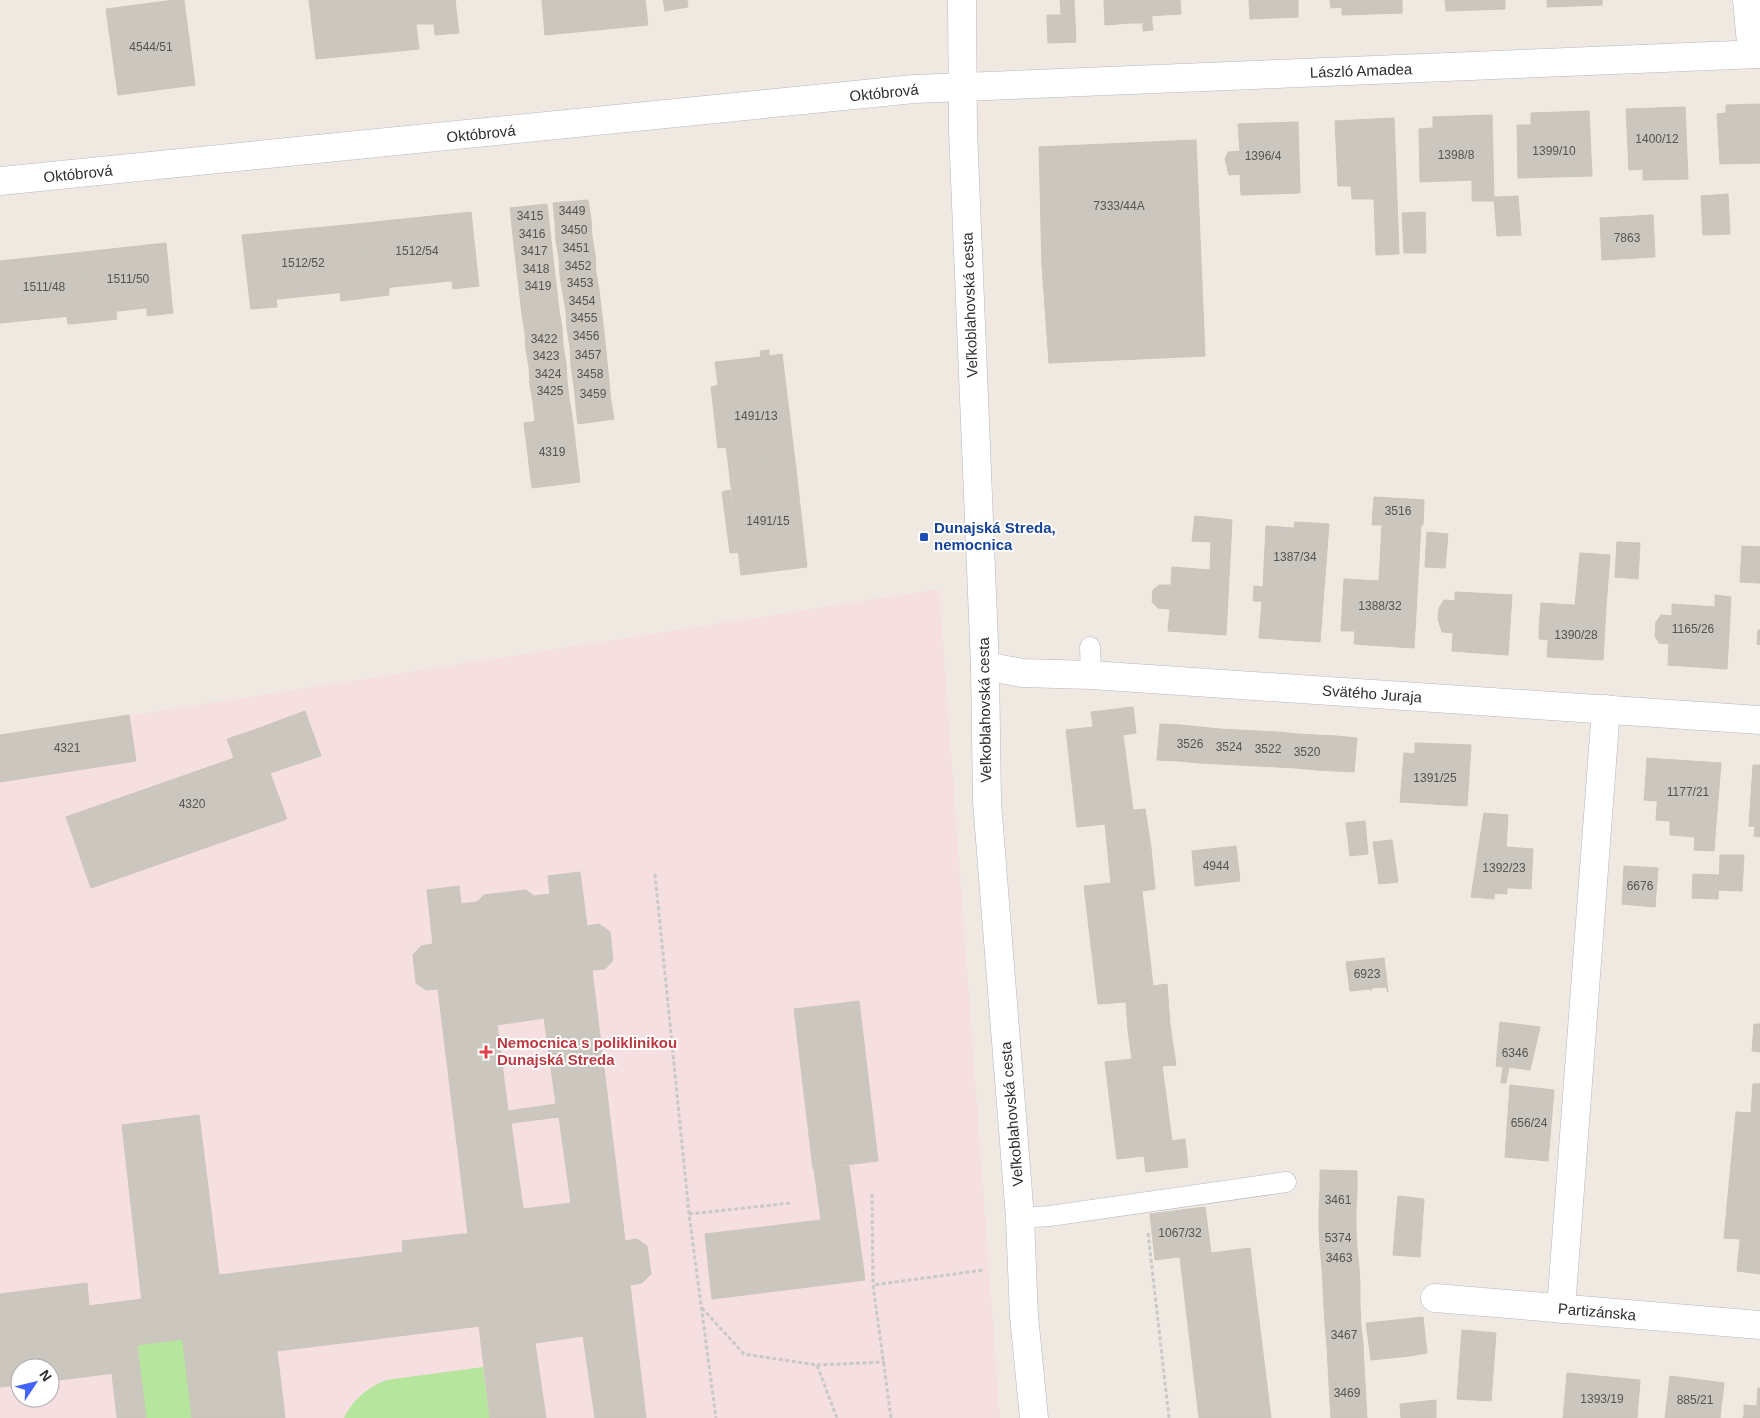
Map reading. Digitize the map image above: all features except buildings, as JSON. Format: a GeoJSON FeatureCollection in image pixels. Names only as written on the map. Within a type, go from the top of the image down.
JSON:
{"type":"FeatureCollection","features":[{"type":"Feature","properties":{"kind":"street","name":"Veľkoblahovská cesta"},"geometry":{"type":"LineString","coordinates":[[962,0],[963,86],[984,666],[987,802],[1020,1218],[1024,1316],[1034,1418]]}},
{"type":"Feature","properties":{"kind":"street"},"geometry":{"type":"LineString","coordinates":[[1747,0],[1756,54]]}},
{"type":"Feature","properties":{"kind":"street","name":"László Amadea"},"geometry":{"type":"LineString","coordinates":[[963,86],[1756,54]]}},
{"type":"Feature","properties":{"kind":"street","name":"Októbrová"},"geometry":{"type":"LineString","coordinates":[[0,181],[963,86]]}},
{"type":"Feature","properties":{"kind":"street","name":"Svätého Juraja"},"geometry":{"type":"LineString","coordinates":[[984,666],[1022,672],[1760,720]]}},
{"type":"Feature","properties":{"kind":"street"},"geometry":{"type":"LineString","coordinates":[[1561,1309],[1606,709]]}},
{"type":"Feature","properties":{"kind":"street","name":"Partizánska"},"geometry":{"type":"LineString","coordinates":[[1435,1298],[1760,1325]]}},
{"type":"Feature","properties":{"kind":"lane"},"geometry":{"type":"LineString","coordinates":[[1090,647],[1091,675]]}},
{"type":"Feature","properties":{"kind":"lane"},"geometry":{"type":"LineString","coordinates":[[1020,1218],[1144,1203],[1286,1182]]}},
{"type":"Feature","properties":{"kind":"path"},"geometry":{"type":"LineString","coordinates":[[656,874],[689,1214],[716,1418]]}},
{"type":"Feature","properties":{"kind":"path"},"geometry":{"type":"LineString","coordinates":[[872,1194],[873,1285],[885,1362],[891,1418]]}},
{"type":"Feature","properties":{"kind":"path"},"geometry":{"type":"LineString","coordinates":[[689,1214],[791,1203]]}},
{"type":"Feature","properties":{"kind":"path"},"geometry":{"type":"LineString","coordinates":[[1144,1203],[1168,1418]]}},
{"type":"Feature","properties":{"kind":"path"},"geometry":{"type":"LineString","coordinates":[[873,1285],[984,1270]]}},
{"type":"Feature","properties":{"kind":"path"},"geometry":{"type":"LineString","coordinates":[[701,1307],[744,1354],[817,1366],[885,1362]]}},
{"type":"Feature","properties":{"kind":"path"},"geometry":{"type":"LineString","coordinates":[[817,1366],[837,1418]]}},
{"type":"Feature","properties":{"kind":"shaded area","name":"Nemocnica s poliklinikou Dunajská Streda"},"geometry":{"type":"Polygon","coordinates":[[[939,589],[1000,1418],[0,1418],[0,736],[939,589]]]}},
{"type":"Feature","properties":{"kind":"green space"},"geometry":{"type":"Polygon","coordinates":[[[183,1339],[192,1418],[146,1418],[137,1345],[183,1339]]]}},
{"type":"Feature","properties":{"kind":"green space"},"geometry":{"type":"Polygon","coordinates":[[[483,1367],[490,1418],[344,1418],[361,1395],[386,1380],[483,1367]]]}},
{"type":"Feature","properties":{"kind":"place","name":"Dunajská Streda, nemocnica"},"geometry":{"type":"Point","coordinates":[924,537]}},
{"type":"Feature","properties":{"kind":"place","name":"Nemocnica s poliklinikou Dunajská Streda"},"geometry":{"type":"Point","coordinates":[486,1052]}}]}
